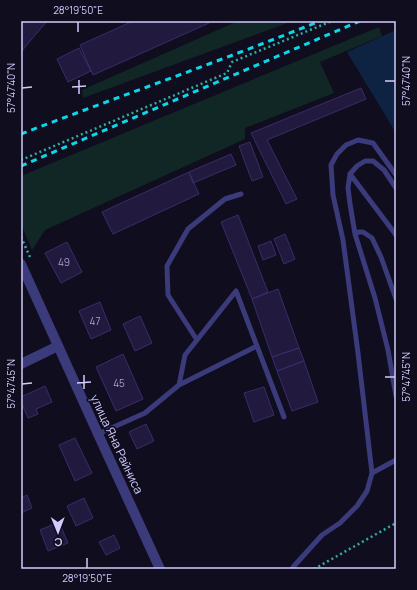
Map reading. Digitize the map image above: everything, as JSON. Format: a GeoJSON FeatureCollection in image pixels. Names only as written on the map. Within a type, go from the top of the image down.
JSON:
{"type":"FeatureCollection","features":[{"type":"Feature","properties":{"kind":"street","name":"улица Яна Райниса"},"geometry":{"type":"LineString","coordinates":[[21,264],[160,569]]}},
{"type":"Feature","properties":{"kind":"street"},"geometry":{"type":"LineString","coordinates":[[21,364],[58,346]]}},
{"type":"Feature","properties":{"kind":"lane"},"geometry":{"type":"LineString","coordinates":[[292,569],[322,536],[340,523],[357,506],[367,491],[372,474],[358,353],[343,240],[333,195],[331,165],[337,154],[346,145],[358,140],[373,143],[396,175]]}},
{"type":"Feature","properties":{"kind":"lane"},"geometry":{"type":"LineString","coordinates":[[396,188],[384,170],[373,161],[365,161],[356,166],[350,174],[348,188],[355,234],[375,298],[388,350],[396,396]]}},
{"type":"Feature","properties":{"kind":"lane"},"geometry":{"type":"LineString","coordinates":[[350,174],[396,235]]}},
{"type":"Feature","properties":{"kind":"lane"},"geometry":{"type":"LineString","coordinates":[[197,340],[168,295],[167,266],[188,229],[225,199],[241,194]]}},
{"type":"Feature","properties":{"kind":"lane"},"geometry":{"type":"LineString","coordinates":[[355,234],[364,232],[372,238],[381,257],[396,299]]}},
{"type":"Feature","properties":{"kind":"lane"},"geometry":{"type":"LineString","coordinates":[[179,385],[185,355],[236,291],[284,417]]}},
{"type":"Feature","properties":{"kind":"lane"},"geometry":{"type":"LineString","coordinates":[[98,434],[145,413],[179,385],[257,346]]}},
{"type":"Feature","properties":{"kind":"lane"},"geometry":{"type":"LineString","coordinates":[[372,474],[396,460]]}},
{"type":"Feature","properties":{"kind":"path"},"geometry":{"type":"LineString","coordinates":[[21,160],[227,73],[232,62],[332,21]]}},
{"type":"Feature","properties":{"kind":"path"},"geometry":{"type":"LineString","coordinates":[[314,569],[396,523]]}},
{"type":"Feature","properties":{"kind":"green space"},"geometry":{"type":"Polygon","coordinates":[[[238,21],[293,21],[83,98],[82,90],[238,21]]]}},
{"type":"Feature","properties":{"kind":"green space"},"geometry":{"type":"Polygon","coordinates":[[[379,27],[382,36],[320,62],[334,93],[245,128],[245,139],[45,230],[32,250],[21,224],[21,176],[379,27]]]}},
{"type":"Feature","properties":{"kind":"water"},"geometry":{"type":"Polygon","coordinates":[[[396,30],[396,133],[347,52],[396,30]]]}},
{"type":"Feature","properties":{"kind":"building"},"geometry":{"type":"Polygon","coordinates":[[[21,21],[47,21],[21,52],[21,21]]]}},
{"type":"Feature","properties":{"kind":"building"},"geometry":{"type":"Polygon","coordinates":[[[133,21],[209,21],[209,23],[93,75],[80,45],[133,21]]]}},
{"type":"Feature","properties":{"kind":"building"},"geometry":{"type":"Polygon","coordinates":[[[79,48],[91,71],[68,82],[57,59],[79,48]]]}},
{"type":"Feature","properties":{"kind":"building"},"geometry":{"type":"Polygon","coordinates":[[[361,88],[366,99],[267,140],[297,199],[286,204],[251,133],[361,88]]]}},
{"type":"Feature","properties":{"kind":"building"},"geometry":{"type":"Polygon","coordinates":[[[250,142],[263,177],[252,181],[239,146],[250,142]]]}},
{"type":"Feature","properties":{"kind":"building"},"geometry":{"type":"Polygon","coordinates":[[[231,154],[236,165],[193,183],[189,172],[231,154]]]}},
{"type":"Feature","properties":{"kind":"building"},"geometry":{"type":"Polygon","coordinates":[[[189,172],[199,194],[113,234],[102,212],[189,172]]]}},
{"type":"Feature","properties":{"kind":"building"},"geometry":{"type":"Polygon","coordinates":[[[238,215],[268,292],[252,299],[221,222],[238,215]]]}},
{"type":"Feature","properties":{"kind":"building"},"geometry":{"type":"Polygon","coordinates":[[[285,234],[295,259],[284,264],[274,239],[285,234]]]}},
{"type":"Feature","properties":{"kind":"building"},"geometry":{"type":"Polygon","coordinates":[[[271,241],[276,255],[263,260],[258,246],[271,241]]]}},
{"type":"Feature","properties":{"kind":"building"},"geometry":{"type":"Polygon","coordinates":[[[67,242],[82,272],[61,283],[45,253],[67,242]]]}},
{"type":"Feature","properties":{"kind":"building"},"geometry":{"type":"Polygon","coordinates":[[[278,289],[299,348],[272,357],[252,299],[278,289]]]}},
{"type":"Feature","properties":{"kind":"building"},"geometry":{"type":"Polygon","coordinates":[[[100,302],[111,330],[91,339],[79,311],[100,302]]]}},
{"type":"Feature","properties":{"kind":"building"},"geometry":{"type":"Polygon","coordinates":[[[140,316],[152,343],[135,351],[123,324],[140,316]]]}},
{"type":"Feature","properties":{"kind":"building"},"geometry":{"type":"Polygon","coordinates":[[[299,348],[304,361],[277,371],[272,357],[299,348]]]}},
{"type":"Feature","properties":{"kind":"building"},"geometry":{"type":"Polygon","coordinates":[[[123,354],[143,399],[116,411],[96,367],[123,354]]]}},
{"type":"Feature","properties":{"kind":"building"},"geometry":{"type":"Polygon","coordinates":[[[304,361],[318,402],[292,411],[277,371],[304,361]]]}},
{"type":"Feature","properties":{"kind":"building"},"geometry":{"type":"Polygon","coordinates":[[[45,386],[52,402],[36,409],[38,414],[28,418],[21,402],[21,397],[45,386]]]}},
{"type":"Feature","properties":{"kind":"building"},"geometry":{"type":"Polygon","coordinates":[[[264,387],[274,415],[254,422],[244,393],[264,387]]]}},
{"type":"Feature","properties":{"kind":"building"},"geometry":{"type":"Polygon","coordinates":[[[146,424],[154,441],[137,449],[129,432],[146,424]]]}},
{"type":"Feature","properties":{"kind":"building"},"geometry":{"type":"Polygon","coordinates":[[[75,438],[92,473],[75,481],[59,445],[75,438]]]}},
{"type":"Feature","properties":{"kind":"building"},"geometry":{"type":"Polygon","coordinates":[[[27,495],[32,508],[21,513],[21,498],[27,495]]]}},
{"type":"Feature","properties":{"kind":"building"},"geometry":{"type":"Polygon","coordinates":[[[84,498],[93,518],[76,526],[67,506],[84,498]]]}},
{"type":"Feature","properties":{"kind":"building"},"geometry":{"type":"Polygon","coordinates":[[[59,522],[68,543],[48,551],[40,530],[59,522]]]}},
{"type":"Feature","properties":{"kind":"building"},"geometry":{"type":"Polygon","coordinates":[[[114,535],[120,548],[106,555],[99,542],[114,535]]]}},
{"type":"Feature","properties":{"kind":"railway"},"geometry":{"type":"LineString","coordinates":[[21,134],[320,21]]}},
{"type":"Feature","properties":{"kind":"railway"},"geometry":{"type":"LineString","coordinates":[[21,166],[360,21]]}}]}
